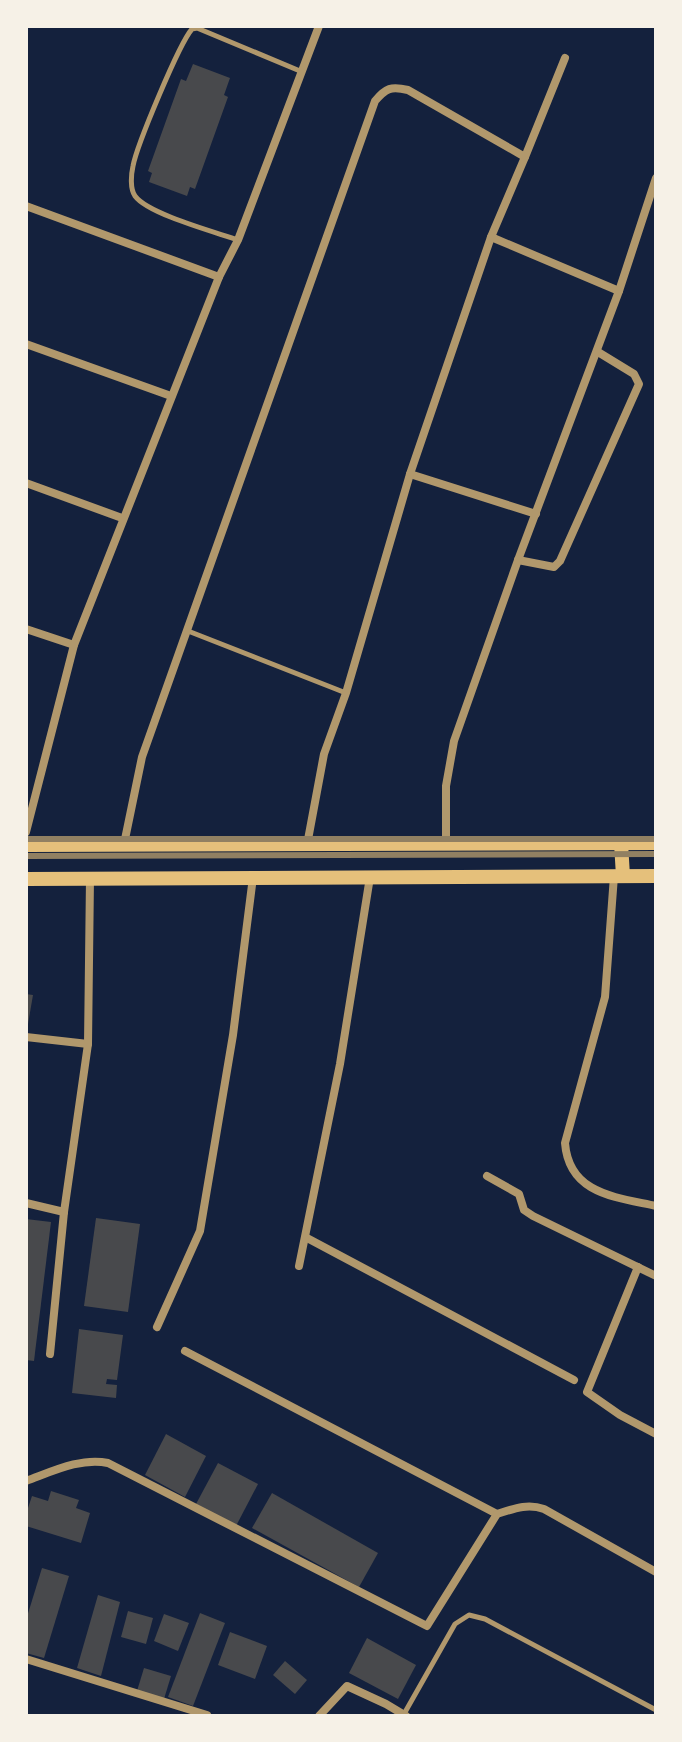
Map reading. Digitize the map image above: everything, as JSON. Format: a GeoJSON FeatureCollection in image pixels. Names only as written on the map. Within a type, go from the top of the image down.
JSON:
{"type":"FeatureCollection","features":[{"type":"Feature","properties":{"kind":"main road"},"geometry":{"type":"LineString","coordinates":[[617,843],[618,876]]}},
{"type":"Feature","properties":{"kind":"main road"},"geometry":{"type":"LineString","coordinates":[[26,845],[656,843]]}},
{"type":"Feature","properties":{"kind":"main road"},"geometry":{"type":"LineString","coordinates":[[26,879],[656,876]]}},
{"type":"Feature","properties":{"kind":"street"},"geometry":{"type":"LineString","coordinates":[[26,832],[74,645],[219,277],[238,240],[319,26]]}},
{"type":"Feature","properties":{"kind":"street"},"geometry":{"type":"LineString","coordinates":[[307,845],[324,754],[346,693],[410,474],[491,237],[565,58]]}},
{"type":"Feature","properties":{"kind":"street"},"geometry":{"type":"LineString","coordinates":[[124,844],[142,757],[375,101],[387,88],[408,90],[525,157]]}},
{"type":"Feature","properties":{"kind":"street"},"geometry":{"type":"LineString","coordinates":[[446,845],[446,786],[454,741],[518,560],[598,352],[656,178]]}},
{"type":"Feature","properties":{"kind":"street"},"geometry":{"type":"LineString","coordinates":[[26,206],[219,277]]}},
{"type":"Feature","properties":{"kind":"street"},"geometry":{"type":"LineString","coordinates":[[491,237],[619,291]]}},
{"type":"Feature","properties":{"kind":"street"},"geometry":{"type":"LineString","coordinates":[[26,344],[171,396]]}},
{"type":"Feature","properties":{"kind":"street"},"geometry":{"type":"LineString","coordinates":[[518,560],[554,567],[560,561],[639,384],[634,374],[598,352]]}},
{"type":"Feature","properties":{"kind":"street"},"geometry":{"type":"LineString","coordinates":[[410,474],[536,514]]}},
{"type":"Feature","properties":{"kind":"street"},"geometry":{"type":"LineString","coordinates":[[26,483],[122,518]]}},
{"type":"Feature","properties":{"kind":"street"},"geometry":{"type":"LineString","coordinates":[[26,629],[74,645]]}},
{"type":"Feature","properties":{"kind":"street"},"geometry":{"type":"LineString","coordinates":[[299,1266],[340,1064],[371,876]]}},
{"type":"Feature","properties":{"kind":"street"},"geometry":{"type":"LineString","coordinates":[[618,876],[605,997],[565,1143],[567,1159],[578,1177],[594,1189],[656,1206]]}},
{"type":"Feature","properties":{"kind":"street"},"geometry":{"type":"LineString","coordinates":[[157,1327],[200,1231],[233,1035],[253,877]]}},
{"type":"Feature","properties":{"kind":"street"},"geometry":{"type":"LineString","coordinates":[[50,1354],[64,1212],[88,1044],[90,878]]}},
{"type":"Feature","properties":{"kind":"street"},"geometry":{"type":"LineString","coordinates":[[26,1037],[88,1044]]}},
{"type":"Feature","properties":{"kind":"street"},"geometry":{"type":"LineString","coordinates":[[487,1176],[519,1194],[524,1210],[533,1216],[656,1276]]}},
{"type":"Feature","properties":{"kind":"street"},"geometry":{"type":"LineString","coordinates":[[26,1203],[64,1212]]}},
{"type":"Feature","properties":{"kind":"street"},"geometry":{"type":"LineString","coordinates":[[307,1238],[574,1380]]}},
{"type":"Feature","properties":{"kind":"street"},"geometry":{"type":"LineString","coordinates":[[638,1267],[587,1392],[620,1415],[656,1434]]}},
{"type":"Feature","properties":{"kind":"street"},"geometry":{"type":"LineString","coordinates":[[185,1351],[497,1514]]}},
{"type":"Feature","properties":{"kind":"street"},"geometry":{"type":"LineString","coordinates":[[26,1481],[72,1465],[97,1461],[108,1463],[427,1626],[497,1514],[516,1508],[538,1506],[656,1572]]}},
{"type":"Feature","properties":{"kind":"street"},"geometry":{"type":"LineString","coordinates":[[26,1659],[207,1715]]}},
{"type":"Feature","properties":{"kind":"street"},"geometry":{"type":"LineString","coordinates":[[319,1716],[347,1686],[404,1715]]}},
{"type":"Feature","properties":{"kind":"lane"},"geometry":{"type":"LineString","coordinates":[[238,240],[163,214],[135,197],[131,187],[139,146],[192,29],[197,28],[300,71]]}},
{"type":"Feature","properties":{"kind":"lane"},"geometry":{"type":"LineString","coordinates":[[188,631],[346,693]]}},
{"type":"Feature","properties":{"kind":"lane"},"geometry":{"type":"LineString","coordinates":[[404,1715],[455,1624],[469,1615],[485,1619],[656,1710]]}},
{"type":"Feature","properties":{"kind":"building"},"geometry":{"type":"Polygon","coordinates":[[[193,64],[230,78],[224,95],[228,97],[195,189],[190,187],[187,196],[149,182],[152,173],[148,171],[181,79],[186,81],[193,64]]]}},
{"type":"Feature","properties":{"kind":"building"},"geometry":{"type":"Polygon","coordinates":[[[26,994],[33,995],[28,1024],[26,1024],[26,994]]]}},
{"type":"Feature","properties":{"kind":"building"},"geometry":{"type":"Polygon","coordinates":[[[96,1218],[140,1224],[128,1312],[84,1306],[96,1218]]]}},
{"type":"Feature","properties":{"kind":"building"},"geometry":{"type":"Polygon","coordinates":[[[26,1219],[51,1222],[34,1361],[26,1360],[26,1219]]]}},
{"type":"Feature","properties":{"kind":"building"},"geometry":{"type":"Polygon","coordinates":[[[79,1329],[123,1335],[117,1380],[107,1379],[106,1384],[117,1385],[116,1398],[72,1393],[79,1329]]]}},
{"type":"Feature","properties":{"kind":"building"},"geometry":{"type":"Polygon","coordinates":[[[166,1434],[206,1456],[185,1497],[145,1475],[166,1434]]]}},
{"type":"Feature","properties":{"kind":"building"},"geometry":{"type":"Polygon","coordinates":[[[218,1463],[258,1484],[236,1526],[196,1504],[218,1463]]]}},
{"type":"Feature","properties":{"kind":"building"},"geometry":{"type":"Polygon","coordinates":[[[51,1491],[79,1500],[76,1508],[90,1513],[81,1543],[26,1526],[32,1496],[48,1501],[51,1491]]]}},
{"type":"Feature","properties":{"kind":"building"},"geometry":{"type":"Polygon","coordinates":[[[272,1493],[378,1553],[359,1587],[252,1528],[272,1493]]]}},
{"type":"Feature","properties":{"kind":"building"},"geometry":{"type":"Polygon","coordinates":[[[42,1568],[69,1576],[44,1658],[26,1653],[26,1620],[42,1568]]]}},
{"type":"Feature","properties":{"kind":"building"},"geometry":{"type":"Polygon","coordinates":[[[98,1595],[120,1602],[101,1676],[77,1668],[98,1595]]]}},
{"type":"Feature","properties":{"kind":"building"},"geometry":{"type":"Polygon","coordinates":[[[128,1611],[153,1618],[146,1644],[121,1637],[128,1611]]]}},
{"type":"Feature","properties":{"kind":"building"},"geometry":{"type":"Polygon","coordinates":[[[200,1613],[225,1623],[193,1706],[168,1697],[200,1613]]]}},
{"type":"Feature","properties":{"kind":"building"},"geometry":{"type":"Polygon","coordinates":[[[164,1614],[189,1623],[178,1651],[154,1641],[164,1614]]]}},
{"type":"Feature","properties":{"kind":"building"},"geometry":{"type":"Polygon","coordinates":[[[230,1632],[267,1646],[255,1679],[218,1665],[230,1632]]]}},
{"type":"Feature","properties":{"kind":"building"},"geometry":{"type":"Polygon","coordinates":[[[367,1638],[416,1665],[398,1699],[349,1673],[367,1638]]]}},
{"type":"Feature","properties":{"kind":"building"},"geometry":{"type":"Polygon","coordinates":[[[285,1661],[307,1680],[295,1694],[273,1675],[285,1661]]]}},
{"type":"Feature","properties":{"kind":"building"},"geometry":{"type":"Polygon","coordinates":[[[144,1668],[171,1676],[164,1699],[137,1691],[144,1668]]]}},
{"type":"Feature","properties":{"kind":"railway"},"geometry":{"type":"LineString","coordinates":[[26,839],[656,839]]}},
{"type":"Feature","properties":{"kind":"railway"},"geometry":{"type":"LineString","coordinates":[[26,856],[656,854]]}}]}
